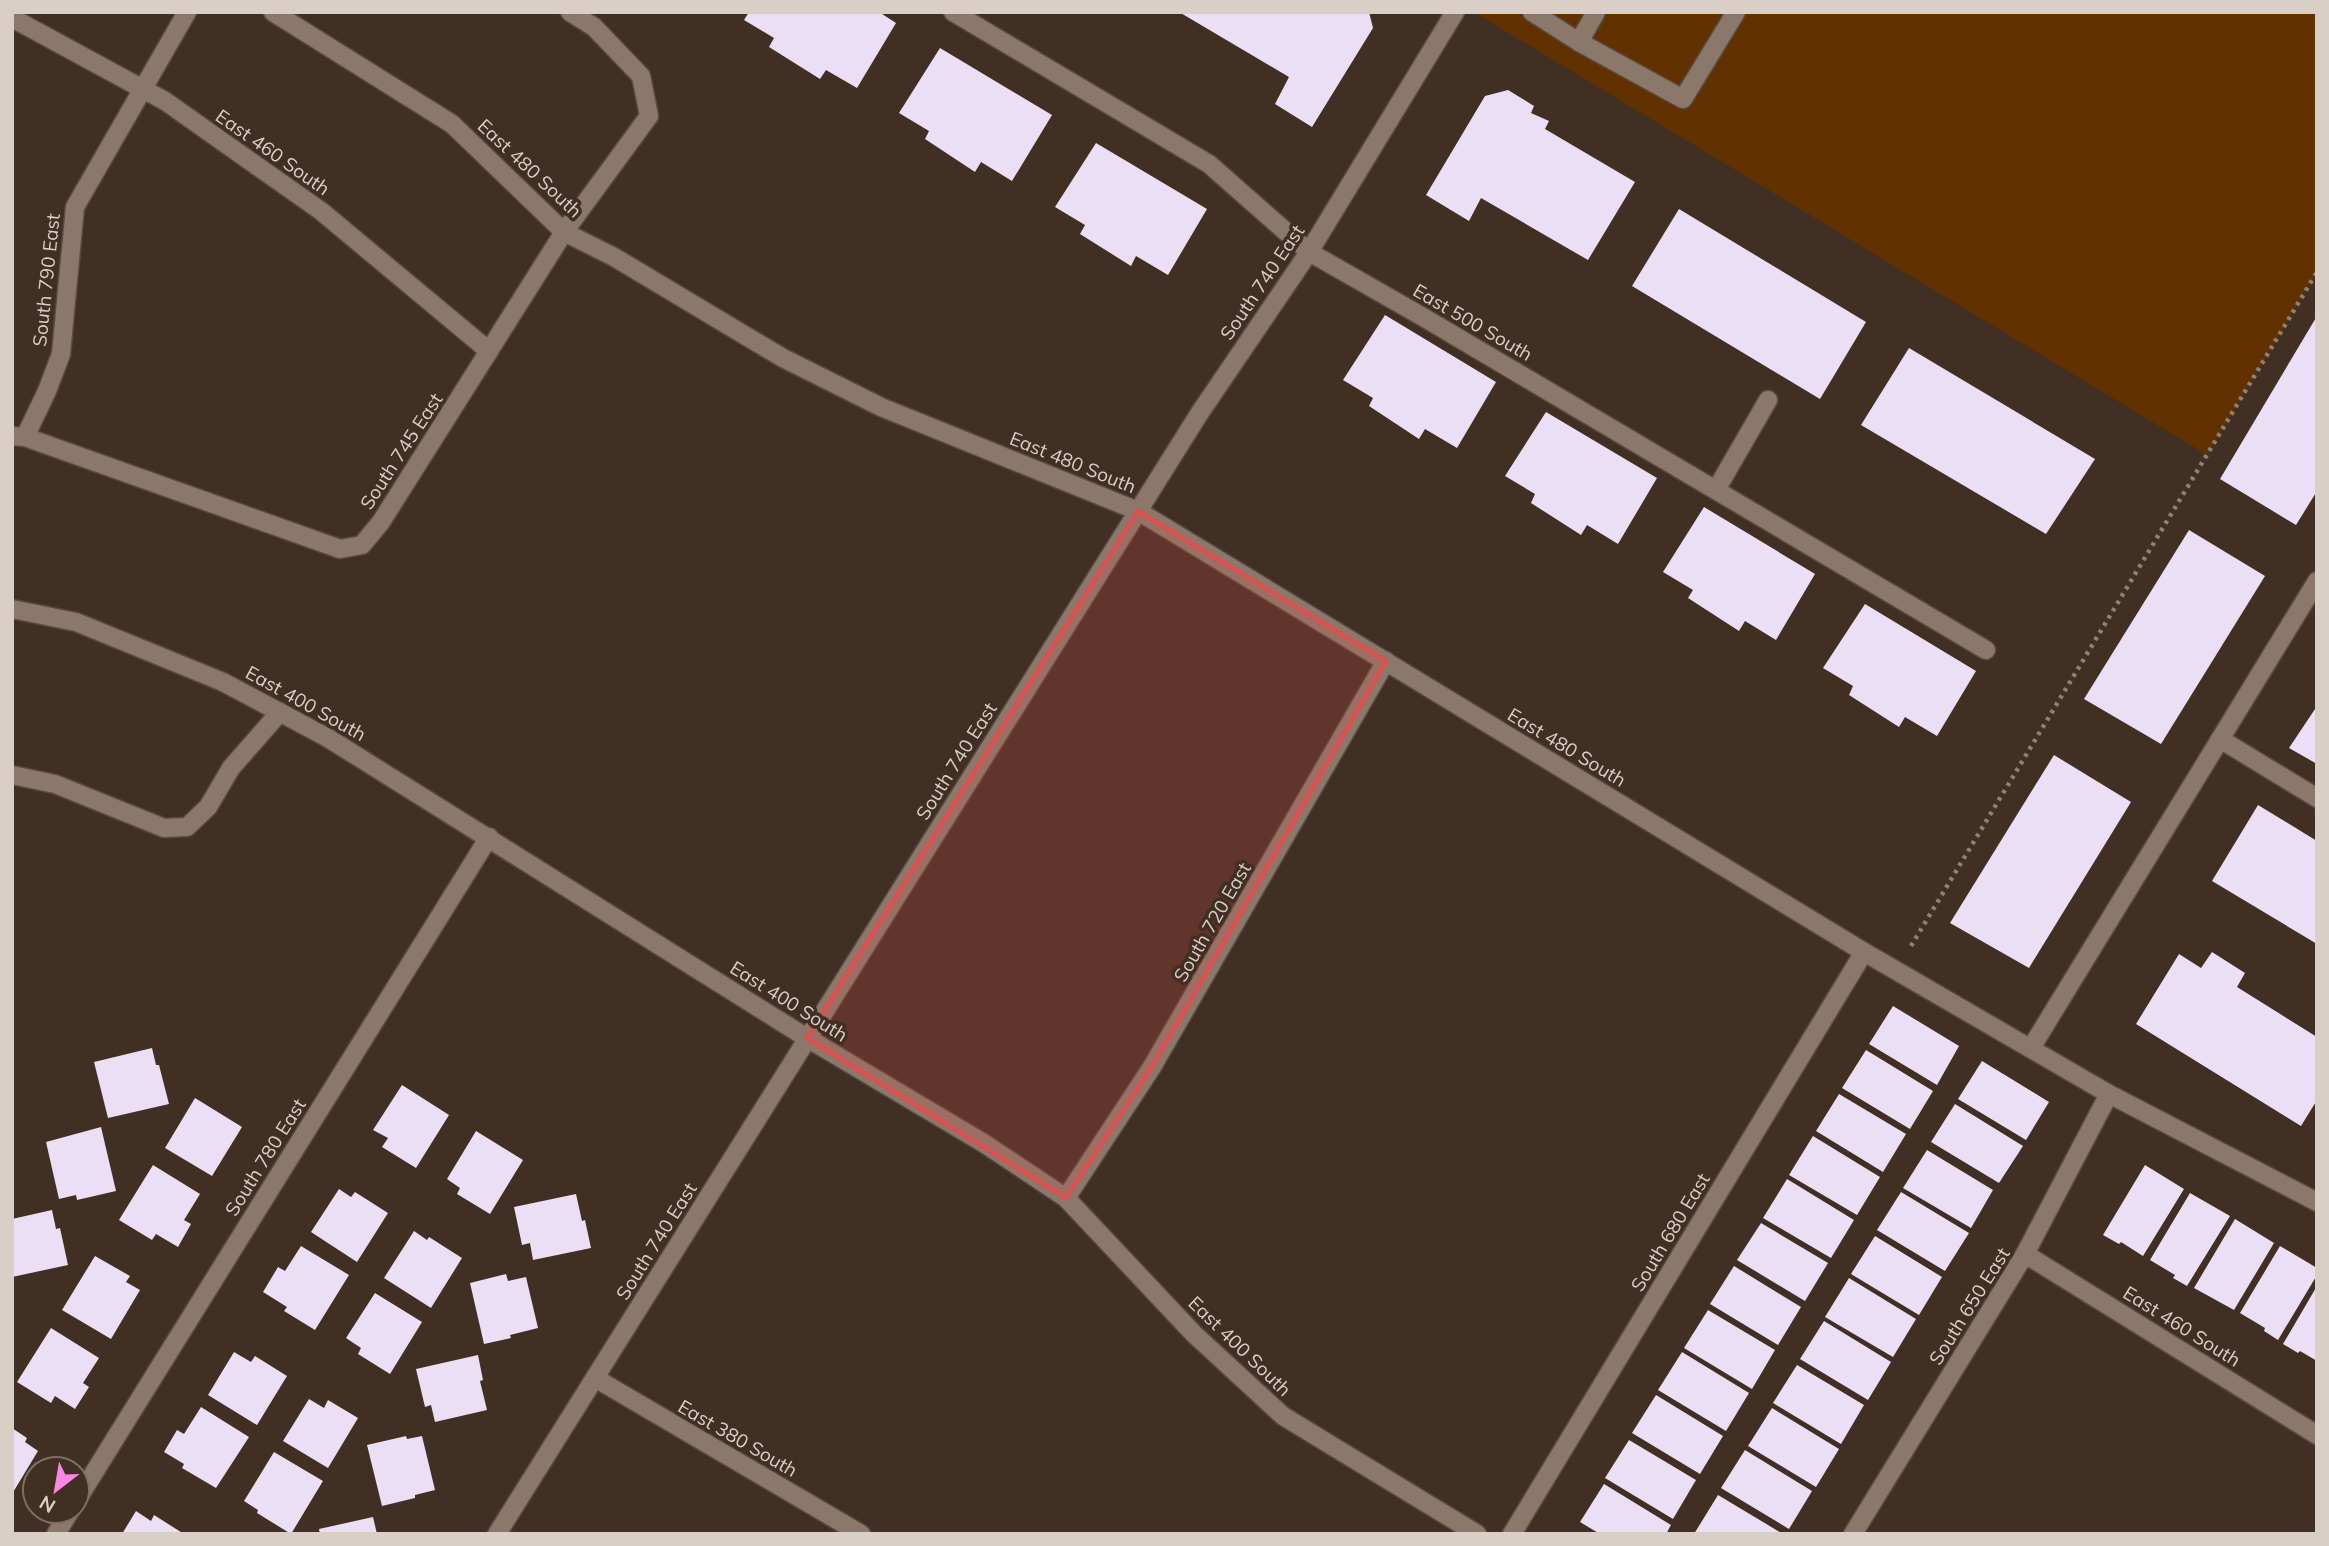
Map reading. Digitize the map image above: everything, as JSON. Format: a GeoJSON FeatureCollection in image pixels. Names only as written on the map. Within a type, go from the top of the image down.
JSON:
{"type":"FeatureCollection","features":[{"type":"Feature","properties":{"kind":"street","name":"South 790 East"},"geometry":{"type":"LineString","coordinates":[[18,437],[47,391],[61,354],[75,207],[187,12]]}},
{"type":"Feature","properties":{"kind":"street","name":"East 480 South"},"geometry":{"type":"LineString","coordinates":[[273,12],[452,124],[564,232],[614,257],[783,358],[881,407],[1138,511],[1864,952],[2109,1094],[2317,1202]]}},
{"type":"Feature","properties":{"kind":"street","name":"South 745 East"},"geometry":{"type":"LineString","coordinates":[[18,437],[340,549],[362,545],[381,522],[564,232],[649,116],[641,76],[594,27],[570,12]]}},
{"type":"Feature","properties":{"kind":"street","name":"East 500 South"},"geometry":{"type":"LineString","coordinates":[[953,12],[1209,164],[1309,252],[1986,650]]}},
{"type":"Feature","properties":{"kind":"street","name":"South 740 East"},"geometry":{"type":"LineString","coordinates":[[497,1534],[1199,414],[1309,252],[1455,12]]}},
{"type":"Feature","properties":{"kind":"street"},"geometry":{"type":"LineString","coordinates":[[1532,12],[1578,41],[1683,99],[1736,12]]}},
{"type":"Feature","properties":{"kind":"street"},"geometry":{"type":"LineString","coordinates":[[1578,41],[1596,12]]}},
{"type":"Feature","properties":{"kind":"street","name":"East 460 South"},"geometry":{"type":"LineString","coordinates":[[12,18],[143,88],[321,211],[489,351]]}},
{"type":"Feature","properties":{"kind":"street"},"geometry":{"type":"LineString","coordinates":[[1716,490],[1768,400]]}},
{"type":"Feature","properties":{"kind":"street"},"geometry":{"type":"LineString","coordinates":[[2031,1048],[2317,582]]}},
{"type":"Feature","properties":{"kind":"street","name":"East 400 South"},"geometry":{"type":"LineString","coordinates":[[12,608],[76,622],[223,682],[340,745],[807,1038],[985,1144],[1066,1198],[1194,1334],[1283,1416],[1477,1534]]}},
{"type":"Feature","properties":{"kind":"street","name":"South 720 East"},"geometry":{"type":"LineString","coordinates":[[1066,1198],[1152,1068],[1386,661]]}},
{"type":"Feature","properties":{"kind":"street"},"geometry":{"type":"LineString","coordinates":[[12,775],[55,784],[164,828],[187,827],[208,807],[232,768],[280,712]]}},
{"type":"Feature","properties":{"kind":"street"},"geometry":{"type":"LineString","coordinates":[[2220,739],[2317,798]]}},
{"type":"Feature","properties":{"kind":"street","name":"South 780 East"},"geometry":{"type":"LineString","coordinates":[[91,1477],[489,837]]}},
{"type":"Feature","properties":{"kind":"street","name":"South 680 East"},"geometry":{"type":"LineString","coordinates":[[1512,1534],[1864,952]]}},
{"type":"Feature","properties":{"kind":"street","name":"South 650 East"},"geometry":{"type":"LineString","coordinates":[[1853,1534],[2025,1254],[2109,1094]]}},
{"type":"Feature","properties":{"kind":"street","name":"East 460 South"},"geometry":{"type":"LineString","coordinates":[[2025,1254],[2317,1435]]}},
{"type":"Feature","properties":{"kind":"street","name":"East 380 South"},"geometry":{"type":"LineString","coordinates":[[595,1378],[861,1534]]}},
{"type":"Feature","properties":{"kind":"path"},"geometry":{"type":"LineString","coordinates":[[1910,948],[2317,272]]}},
{"type":"Feature","properties":{"kind":"highlighted area"},"geometry":{"type":"Polygon","coordinates":[[[1138,511],[1386,661],[1152,1067],[1066,1198],[807,1038],[1138,511]]]}},
{"type":"Feature","properties":{"kind":"shaded area"},"geometry":{"type":"Polygon","coordinates":[[[1474,12],[2317,12],[2317,273],[2207,455],[1474,12]]]}},
{"type":"Feature","properties":{"kind":"building"},"geometry":{"type":"Polygon","coordinates":[[[749,12],[879,12],[896,23],[857,88],[826,70],[820,79],[769,47],[774,38],[744,20],[749,12]]]}},
{"type":"Feature","properties":{"kind":"building"},"geometry":{"type":"Polygon","coordinates":[[[1179,12],[1369,12],[1373,28],[1312,127],[1275,104],[1289,77],[1179,12]]]}},
{"type":"Feature","properties":{"kind":"building"},"geometry":{"type":"Polygon","coordinates":[[[940,48],[1052,115],[1012,181],[981,162],[975,172],[925,139],[929,131],[899,113],[940,48]]]}},
{"type":"Feature","properties":{"kind":"building"},"geometry":{"type":"Polygon","coordinates":[[[1508,90],[1534,106],[1531,113],[1549,121],[1545,129],[1635,182],[1588,260],[1481,198],[1469,221],[1426,195],[1485,96],[1508,90]]]}},
{"type":"Feature","properties":{"kind":"building"},"geometry":{"type":"Polygon","coordinates":[[[1096,143],[1207,209],[1168,275],[1136,256],[1131,266],[1080,234],[1085,225],[1055,207],[1096,143]]]}},
{"type":"Feature","properties":{"kind":"building"},"geometry":{"type":"Polygon","coordinates":[[[1679,209],[1866,322],[1820,399],[1632,286],[1679,209]]]}},
{"type":"Feature","properties":{"kind":"building"},"geometry":{"type":"Polygon","coordinates":[[[1385,315],[1496,382],[1457,448],[1425,429],[1419,439],[1369,406],[1373,398],[1343,380],[1385,315]]]}},
{"type":"Feature","properties":{"kind":"building"},"geometry":{"type":"Polygon","coordinates":[[[2317,316],[2317,491],[2296,525],[2220,479],[2317,316]]]}},
{"type":"Feature","properties":{"kind":"building"},"geometry":{"type":"Polygon","coordinates":[[[1909,348],[2095,459],[2046,534],[1861,425],[1909,348]]]}},
{"type":"Feature","properties":{"kind":"building"},"geometry":{"type":"Polygon","coordinates":[[[1546,412],[1657,478],[1618,544],[1587,525],[1581,535],[1531,503],[1535,494],[1505,476],[1546,412]]]}},
{"type":"Feature","properties":{"kind":"building"},"geometry":{"type":"Polygon","coordinates":[[[1704,507],[1815,574],[1776,640],[1745,621],[1739,631],[1688,598],[1693,590],[1663,572],[1704,507]]]}},
{"type":"Feature","properties":{"kind":"building"},"geometry":{"type":"Polygon","coordinates":[[[2189,530],[2265,576],[2161,744],[2084,699],[2189,530]]]}},
{"type":"Feature","properties":{"kind":"building"},"geometry":{"type":"Polygon","coordinates":[[[1865,604],[1976,671],[1937,736],[1905,717],[1899,727],[1849,695],[1853,686],[1823,668],[1865,604]]]}},
{"type":"Feature","properties":{"kind":"building"},"geometry":{"type":"Polygon","coordinates":[[[2317,706],[2317,764],[2289,748],[2317,706]]]}},
{"type":"Feature","properties":{"kind":"building"},"geometry":{"type":"Polygon","coordinates":[[[2054,755],[2131,802],[2029,968],[1950,923],[2054,755]]]}},
{"type":"Feature","properties":{"kind":"building"},"geometry":{"type":"Polygon","coordinates":[[[2258,805],[2317,841],[2317,944],[2212,881],[2258,805]]]}},
{"type":"Feature","properties":{"kind":"building"},"geometry":{"type":"Polygon","coordinates":[[[2212,952],[2245,973],[2237,987],[2317,1037],[2317,1100],[2301,1126],[2136,1024],[2179,954],[2201,968],[2212,952]]]}},
{"type":"Feature","properties":{"kind":"building"},"geometry":{"type":"Polygon","coordinates":[[[1893,1006],[1959,1046],[1937,1085],[1869,1044],[1893,1006]]]}},
{"type":"Feature","properties":{"kind":"building"},"geometry":{"type":"Polygon","coordinates":[[[152,1048],[169,1104],[108,1118],[94,1062],[152,1048]]]}},
{"type":"Feature","properties":{"kind":"building"},"geometry":{"type":"Polygon","coordinates":[[[1866,1050],[1933,1091],[1910,1129],[1842,1088],[1866,1050]]]}},
{"type":"Feature","properties":{"kind":"building"},"geometry":{"type":"Polygon","coordinates":[[[1982,1061],[2049,1102],[2026,1140],[1958,1099],[1982,1061]]]}},
{"type":"Feature","properties":{"kind":"building"},"geometry":{"type":"Polygon","coordinates":[[[402,1085],[449,1115],[416,1168],[382,1147],[388,1138],[373,1130],[402,1085]]]}},
{"type":"Feature","properties":{"kind":"building"},"geometry":{"type":"Polygon","coordinates":[[[1839,1094],[1906,1134],[1883,1172],[1816,1131],[1839,1094]]]}},
{"type":"Feature","properties":{"kind":"building"},"geometry":{"type":"Polygon","coordinates":[[[195,1098],[242,1127],[212,1176],[165,1148],[195,1098]]]}},
{"type":"Feature","properties":{"kind":"building"},"geometry":{"type":"Polygon","coordinates":[[[1955,1104],[2023,1146],[1999,1183],[1931,1142],[1955,1104]]]}},
{"type":"Feature","properties":{"kind":"building"},"geometry":{"type":"Polygon","coordinates":[[[101,1127],[116,1191],[77,1200],[76,1195],[59,1199],[46,1142],[101,1127]]]}},
{"type":"Feature","properties":{"kind":"building"},"geometry":{"type":"Polygon","coordinates":[[[476,1131],[523,1160],[490,1214],[457,1194],[460,1188],[447,1179],[476,1131]]]}},
{"type":"Feature","properties":{"kind":"building"},"geometry":{"type":"Polygon","coordinates":[[[1813,1136],[1880,1177],[1857,1215],[1789,1175],[1813,1136]]]}},
{"type":"Feature","properties":{"kind":"building"},"geometry":{"type":"Polygon","coordinates":[[[1927,1150],[1993,1190],[1971,1228],[1903,1188],[1927,1150]]]}},
{"type":"Feature","properties":{"kind":"building"},"geometry":{"type":"Polygon","coordinates":[[[153,1165],[200,1194],[184,1220],[191,1224],[178,1247],[156,1234],[152,1240],[119,1220],[153,1165]]]}},
{"type":"Feature","properties":{"kind":"building"},"geometry":{"type":"Polygon","coordinates":[[[2145,1165],[2184,1189],[2143,1256],[2121,1242],[2119,1244],[2103,1235],[2145,1165]]]}},
{"type":"Feature","properties":{"kind":"building"},"geometry":{"type":"Polygon","coordinates":[[[1787,1179],[1854,1220],[1831,1258],[1763,1218],[1787,1179]]]}},
{"type":"Feature","properties":{"kind":"building"},"geometry":{"type":"Polygon","coordinates":[[[339,1189],[351,1197],[355,1192],[388,1213],[357,1262],[311,1232],[339,1189]]]}},
{"type":"Feature","properties":{"kind":"building"},"geometry":{"type":"Polygon","coordinates":[[[1901,1192],[1969,1233],[1945,1271],[1877,1230],[1901,1192]]]}},
{"type":"Feature","properties":{"kind":"building"},"geometry":{"type":"Polygon","coordinates":[[[2190,1193],[2230,1216],[2187,1286],[2173,1278],[2175,1275],[2150,1260],[2190,1193]]]}},
{"type":"Feature","properties":{"kind":"building"},"geometry":{"type":"Polygon","coordinates":[[[576,1194],[591,1248],[533,1260],[530,1243],[522,1245],[514,1207],[576,1194]]]}},
{"type":"Feature","properties":{"kind":"building"},"geometry":{"type":"Polygon","coordinates":[[[52,1210],[56,1229],[60,1228],[68,1265],[12,1277],[12,1219],[52,1210]]]}},
{"type":"Feature","properties":{"kind":"building"},"geometry":{"type":"Polygon","coordinates":[[[2235,1219],[2274,1243],[2234,1310],[2194,1288],[2235,1219]]]}},
{"type":"Feature","properties":{"kind":"building"},"geometry":{"type":"Polygon","coordinates":[[[1761,1223],[1828,1263],[1805,1301],[1737,1260],[1761,1223]]]}},
{"type":"Feature","properties":{"kind":"building"},"geometry":{"type":"Polygon","coordinates":[[[414,1231],[427,1240],[429,1237],[462,1258],[431,1308],[384,1278],[414,1231]]]}},
{"type":"Feature","properties":{"kind":"building"},"geometry":{"type":"Polygon","coordinates":[[[1875,1236],[1942,1277],[1919,1315],[1851,1274],[1875,1236]]]}},
{"type":"Feature","properties":{"kind":"building"},"geometry":{"type":"Polygon","coordinates":[[[301,1246],[349,1275],[315,1330],[284,1311],[287,1307],[263,1292],[278,1267],[285,1271],[301,1246]]]}},
{"type":"Feature","properties":{"kind":"building"},"geometry":{"type":"Polygon","coordinates":[[[2280,1246],[2317,1268],[2317,1275],[2278,1340],[2264,1331],[2265,1328],[2240,1313],[2280,1246]]]}},
{"type":"Feature","properties":{"kind":"building"},"geometry":{"type":"Polygon","coordinates":[[[95,1256],[130,1276],[126,1282],[140,1290],[111,1339],[62,1310],[95,1256]]]}},
{"type":"Feature","properties":{"kind":"building"},"geometry":{"type":"Polygon","coordinates":[[[1734,1266],[1801,1307],[1778,1345],[1710,1304],[1734,1266]]]}},
{"type":"Feature","properties":{"kind":"building"},"geometry":{"type":"Polygon","coordinates":[[[506,1274],[508,1281],[526,1277],[538,1328],[484,1344],[470,1283],[506,1274]]]}},
{"type":"Feature","properties":{"kind":"building"},"geometry":{"type":"Polygon","coordinates":[[[1849,1278],[1916,1319],[1893,1357],[1825,1317],[1849,1278]]]}},
{"type":"Feature","properties":{"kind":"building"},"geometry":{"type":"Polygon","coordinates":[[[2317,1286],[2317,1361],[2283,1344],[2317,1286]]]}},
{"type":"Feature","properties":{"kind":"building"},"geometry":{"type":"Polygon","coordinates":[[[375,1293],[422,1322],[390,1374],[358,1354],[361,1348],[346,1338],[375,1293]]]}},
{"type":"Feature","properties":{"kind":"building"},"geometry":{"type":"Polygon","coordinates":[[[1708,1310],[1775,1350],[1752,1389],[1684,1348],[1708,1310]]]}},
{"type":"Feature","properties":{"kind":"building"},"geometry":{"type":"Polygon","coordinates":[[[1824,1321],[1891,1362],[1868,1400],[1800,1359],[1824,1321]]]}},
{"type":"Feature","properties":{"kind":"building"},"geometry":{"type":"Polygon","coordinates":[[[51,1328],[99,1358],[83,1383],[89,1387],[75,1409],[55,1396],[51,1403],[17,1382],[51,1328]]]}},
{"type":"Feature","properties":{"kind":"building"},"geometry":{"type":"Polygon","coordinates":[[[234,1352],[251,1362],[255,1356],[287,1376],[257,1425],[208,1395],[234,1352]]]}},
{"type":"Feature","properties":{"kind":"building"},"geometry":{"type":"Polygon","coordinates":[[[1682,1352],[1749,1393],[1726,1431],[1658,1390],[1682,1352]]]}},
{"type":"Feature","properties":{"kind":"building"},"geometry":{"type":"Polygon","coordinates":[[[478,1355],[483,1380],[480,1381],[487,1410],[435,1422],[431,1405],[425,1407],[416,1369],[478,1355]]]}},
{"type":"Feature","properties":{"kind":"building"},"geometry":{"type":"Polygon","coordinates":[[[1797,1365],[1864,1405],[1841,1444],[1773,1403],[1797,1365]]]}},
{"type":"Feature","properties":{"kind":"building"},"geometry":{"type":"Polygon","coordinates":[[[1656,1395],[1723,1436],[1700,1474],[1632,1433],[1656,1395]]]}},
{"type":"Feature","properties":{"kind":"building"},"geometry":{"type":"Polygon","coordinates":[[[309,1399],[324,1408],[328,1400],[358,1418],[328,1468],[283,1441],[309,1399]]]}},
{"type":"Feature","properties":{"kind":"building"},"geometry":{"type":"Polygon","coordinates":[[[201,1407],[249,1437],[216,1488],[182,1468],[184,1464],[164,1452],[177,1430],[184,1434],[201,1407]]]}},
{"type":"Feature","properties":{"kind":"building"},"geometry":{"type":"Polygon","coordinates":[[[1772,1408],[1839,1449],[1816,1487],[1748,1446],[1772,1408]]]}},
{"type":"Feature","properties":{"kind":"building"},"geometry":{"type":"Polygon","coordinates":[[[12,1428],[27,1438],[25,1442],[38,1451],[36,1455],[21,1455],[21,1479],[12,1494],[12,1428]]]}},
{"type":"Feature","properties":{"kind":"building"},"geometry":{"type":"Polygon","coordinates":[[[406,1436],[407,1439],[422,1436],[435,1490],[382,1506],[367,1445],[406,1436]]]}},
{"type":"Feature","properties":{"kind":"building"},"geometry":{"type":"Polygon","coordinates":[[[1629,1440],[1696,1480],[1673,1519],[1605,1478],[1629,1440]]]}},
{"type":"Feature","properties":{"kind":"building"},"geometry":{"type":"Polygon","coordinates":[[[1745,1450],[1812,1491],[1789,1529],[1721,1488],[1745,1450]]]}},
{"type":"Feature","properties":{"kind":"building"},"geometry":{"type":"Polygon","coordinates":[[[274,1452],[323,1481],[291,1534],[257,1513],[258,1510],[244,1501],[274,1452]]]}},
{"type":"Feature","properties":{"kind":"building"},"geometry":{"type":"Polygon","coordinates":[[[1604,1484],[1671,1525],[1666,1534],[1600,1534],[1580,1522],[1604,1484]]]}},
{"type":"Feature","properties":{"kind":"building"},"geometry":{"type":"Polygon","coordinates":[[[1718,1495],[1783,1534],[1694,1534],[1718,1495]]]}},
{"type":"Feature","properties":{"kind":"building"},"geometry":{"type":"Polygon","coordinates":[[[136,1511],[151,1521],[154,1515],[184,1534],[122,1534],[136,1511]]]}},
{"type":"Feature","properties":{"kind":"building"},"geometry":{"type":"Polygon","coordinates":[[[373,1517],[377,1534],[320,1534],[319,1529],[373,1517]]]}}]}
